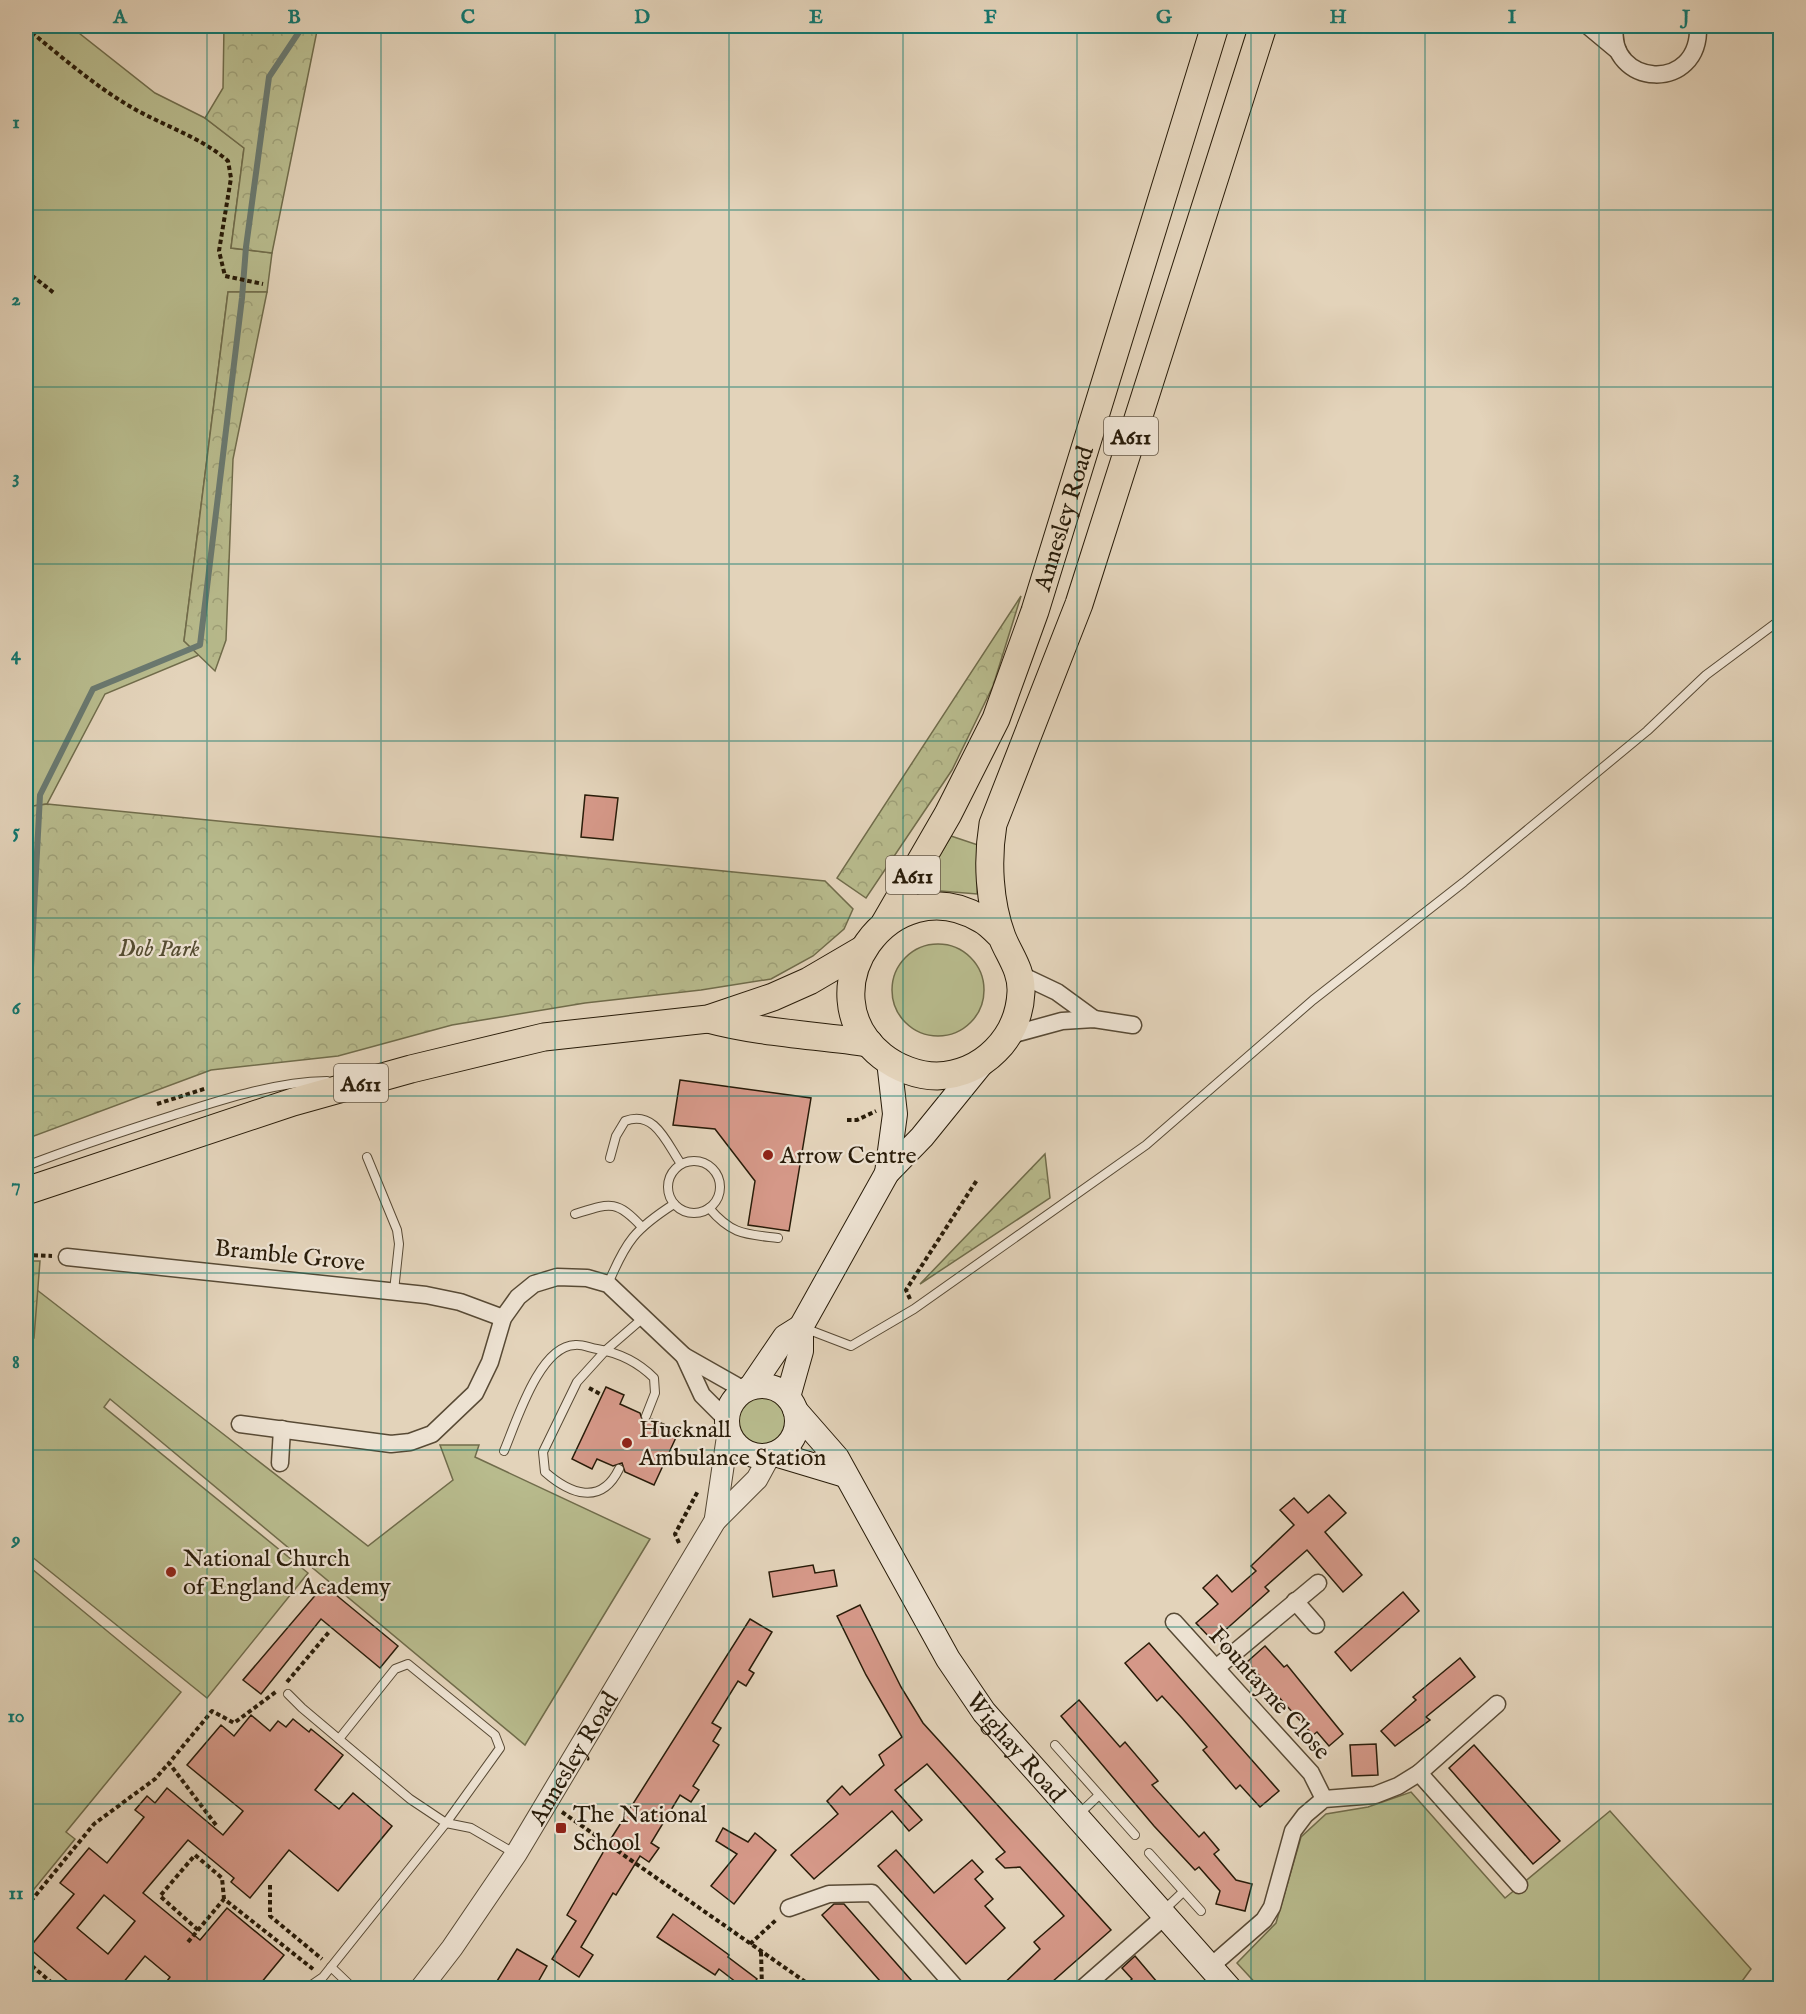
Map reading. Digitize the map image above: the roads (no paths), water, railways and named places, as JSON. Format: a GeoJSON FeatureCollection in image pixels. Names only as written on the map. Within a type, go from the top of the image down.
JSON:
{"type":"FeatureCollection","features":[{"type":"Feature","properties":{"kind":"main road","name":"Annesley Road"},"geometry":{"type":"LineString","coordinates":[[885,923],[948,814],[996,719],[1035,611],[1215,26]]}},
{"type":"Feature","properties":{"kind":"main road","name":"Annesley Road"},"geometry":{"type":"LineString","coordinates":[[1002,937],[992,891],[988,850],[993,824],[1079,604],[1263,26]]}},
{"type":"Feature","properties":{"kind":"main road"},"geometry":{"type":"LineString","coordinates":[[801,1327],[801,1351],[792,1404],[797,1423],[794,1436],[786,1447],[772,1454],[757,1456],[745,1452],[735,1444],[727,1426],[729,1407],[748,1388],[785,1337],[801,1327],[887,1173],[922,1137],[982,1063],[1003,1044],[1017,1018],[1022,990],[1016,962],[1002,937],[983,919],[950,908],[933,906],[908,910],[885,923],[862,950],[853,973],[852,998],[857,1022],[869,1043],[889,1062],[911,1072],[935,1076],[960,1073],[982,1063]]}},
{"type":"Feature","properties":{"kind":"main road","name":"A611"},"geometry":{"type":"LineString","coordinates":[[26,1191],[293,1102],[372,1080],[544,1037],[708,1019],[773,997],[809,981],[862,950]]}},
{"type":"Feature","properties":{"kind":"main road","name":"A611"},"geometry":{"type":"LineString","coordinates":[[708,1019],[745,1029],[869,1043]]}},
{"type":"Feature","properties":{"kind":"main road"},"geometry":{"type":"LineString","coordinates":[[887,1173],[895,1114],[889,1062]]}},
{"type":"Feature","properties":{"kind":"main road"},"geometry":{"type":"LineString","coordinates":[[748,1388],[771,1386],[792,1404]]}},
{"type":"Feature","properties":{"kind":"main road","name":"Wighay Road"},"geometry":{"type":"LineString","coordinates":[[792,1404],[837,1458],[844,1475],[862,1500],[954,1668],[984,1712],[1229,1989]]}},
{"type":"Feature","properties":{"kind":"main road"},"geometry":{"type":"LineString","coordinates":[[772,1454],[844,1475]]}},
{"type":"Feature","properties":{"kind":"street"},"geometry":{"type":"LineString","coordinates":[[1588,26],[1618,51],[1626,62],[1642,72],[1670,73],[1691,57],[1696,47],[1698,26]]}},
{"type":"Feature","properties":{"kind":"street"},"geometry":{"type":"LineString","coordinates":[[1615,26],[1618,51]]}},
{"type":"Feature","properties":{"kind":"street"},"geometry":{"type":"LineString","coordinates":[[1019,974],[1058,992],[1094,1019]]}},
{"type":"Feature","properties":{"kind":"street"},"geometry":{"type":"LineString","coordinates":[[1007,1036],[1062,1021],[1094,1019],[1133,1025]]}},
{"type":"Feature","properties":{"kind":"street","name":"Bramble Grove"},"geometry":{"type":"LineString","coordinates":[[65,1257],[394,1291],[460,1302],[503,1318]]}},
{"type":"Feature","properties":{"kind":"street"},"geometry":{"type":"LineString","coordinates":[[240,1424],[391,1444],[410,1442],[432,1434],[479,1387],[490,1362],[503,1318],[525,1290],[545,1279],[572,1276],[608,1284],[684,1356],[748,1388]]}},
{"type":"Feature","properties":{"kind":"street"},"geometry":{"type":"LineString","coordinates":[[684,1356],[702,1395],[727,1426]]}},
{"type":"Feature","properties":{"kind":"street","name":"Annesley Road"},"geometry":{"type":"LineString","coordinates":[[715,1521],[727,1426]]}},
{"type":"Feature","properties":{"kind":"street"},"geometry":{"type":"LineString","coordinates":[[280,1463],[282,1429]]}},
{"type":"Feature","properties":{"kind":"street","name":"Annesley Road"},"geometry":{"type":"LineString","coordinates":[[421,1989],[516,1854],[715,1521],[757,1479],[772,1454]]}},
{"type":"Feature","properties":{"kind":"street"},"geometry":{"type":"LineString","coordinates":[[1216,1668],[1318,1583]]}},
{"type":"Feature","properties":{"kind":"street"},"geometry":{"type":"LineString","coordinates":[[1296,1601],[1316,1625]]}},
{"type":"Feature","properties":{"kind":"street","name":"Fountayne Close"},"geometry":{"type":"LineString","coordinates":[[1174,1622],[1311,1773],[1324,1799]]}},
{"type":"Feature","properties":{"kind":"street"},"geometry":{"type":"LineString","coordinates":[[1210,1967],[1264,1920],[1272,1907],[1293,1831],[1305,1815],[1324,1799],[1376,1795],[1398,1786],[1419,1773],[1497,1704]]}},
{"type":"Feature","properties":{"kind":"street"},"geometry":{"type":"LineString","coordinates":[[1419,1773],[1519,1885]]}},
{"type":"Feature","properties":{"kind":"street"},"geometry":{"type":"LineString","coordinates":[[789,1908],[829,1894],[872,1893],[957,1989]]}},
{"type":"Feature","properties":{"kind":"street"},"geometry":{"type":"LineString","coordinates":[[1083,1989],[1163,1914]]}},
{"type":"Feature","properties":{"kind":"lane"},"geometry":{"type":"LineString","coordinates":[[801,1327],[851,1346],[914,1309],[1146,1145],[1313,1000],[1464,882],[1647,731],[1706,675],[1780,620]]}},
{"type":"Feature","properties":{"kind":"lane"},"geometry":{"type":"LineString","coordinates":[[26,1166],[83,1144],[239,1094],[311,1081],[372,1080]]}},
{"type":"Feature","properties":{"kind":"lane"},"geometry":{"type":"LineString","coordinates":[[610,1158],[616,1136],[625,1121],[636,1117],[646,1118],[657,1128],[681,1164]]}},
{"type":"Feature","properties":{"kind":"lane"},"geometry":{"type":"LineString","coordinates":[[367,1157],[397,1230],[399,1244],[394,1291]]}},
{"type":"Feature","properties":{"kind":"lane"},"geometry":{"type":"LineString","coordinates":[[696,1160],[711,1167],[719,1180],[719,1196],[709,1208],[695,1213],[680,1209],[674,1204],[670,1197],[668,1182],[670,1175],[681,1164],[696,1160]]}},
{"type":"Feature","properties":{"kind":"lane"},"geometry":{"type":"LineString","coordinates":[[575,1214],[606,1204],[624,1209],[642,1227]]}},
{"type":"Feature","properties":{"kind":"lane"},"geometry":{"type":"LineString","coordinates":[[608,1284],[620,1254],[642,1227],[674,1204]]}},
{"type":"Feature","properties":{"kind":"lane"},"geometry":{"type":"LineString","coordinates":[[709,1208],[724,1226],[740,1234],[778,1238]]}},
{"type":"Feature","properties":{"kind":"lane"},"geometry":{"type":"LineString","coordinates":[[619,1469],[612,1484],[599,1493],[592,1493],[558,1484],[545,1472],[543,1452],[577,1382],[606,1350],[643,1318]]}},
{"type":"Feature","properties":{"kind":"lane"},"geometry":{"type":"LineString","coordinates":[[504,1451],[543,1365],[555,1352],[574,1345],[606,1350],[639,1363],[654,1378],[655,1393],[646,1416]]}},
{"type":"Feature","properties":{"kind":"lane"},"geometry":{"type":"LineString","coordinates":[[308,1989],[323,1977],[446,1823],[500,1748],[495,1735],[408,1664],[395,1669],[339,1739]]}},
{"type":"Feature","properties":{"kind":"lane"},"geometry":{"type":"LineString","coordinates":[[288,1694],[410,1799],[446,1823],[471,1828],[516,1854]]}},
{"type":"Feature","properties":{"kind":"lane"},"geometry":{"type":"LineString","coordinates":[[1055,1745],[1136,1835]]}},
{"type":"Feature","properties":{"kind":"lane"},"geometry":{"type":"LineString","coordinates":[[1077,1817],[1099,1795]]}},
{"type":"Feature","properties":{"kind":"lane"},"geometry":{"type":"LineString","coordinates":[[1149,1853],[1201,1911]]}},
{"type":"Feature","properties":{"kind":"lane"},"geometry":{"type":"LineString","coordinates":[[1163,1914],[1183,1892]]}},
{"type":"Feature","properties":{"kind":"lane"},"geometry":{"type":"LineString","coordinates":[[331,1967],[353,1989]]}},
{"type":"Feature","properties":{"kind":"waterway"},"geometry":{"type":"LineString","coordinates":[[26,996],[30,986],[40,795],[93,689],[200,645],[242,298],[246,247],[269,77],[303,26]]}},
{"type":"Feature","properties":{"kind":"place","name":"Arrow Centre"},"geometry":{"type":"Point","coordinates":[768,1155]}},
{"type":"Feature","properties":{"kind":"place","name":"Hucknall Ambulance Station"},"geometry":{"type":"Point","coordinates":[627,1443]}},
{"type":"Feature","properties":{"kind":"place","name":"National Church of England Academy"},"geometry":{"type":"Point","coordinates":[171,1572]}},
{"type":"Feature","properties":{"kind":"place","name":"The National School"},"geometry":{"type":"Point","coordinates":[561,1828]}},
{"type":"Feature","properties":{"kind":"park label","name":"Dob Park"},"geometry":{"type":"Point","coordinates":[159,948]}}]}
